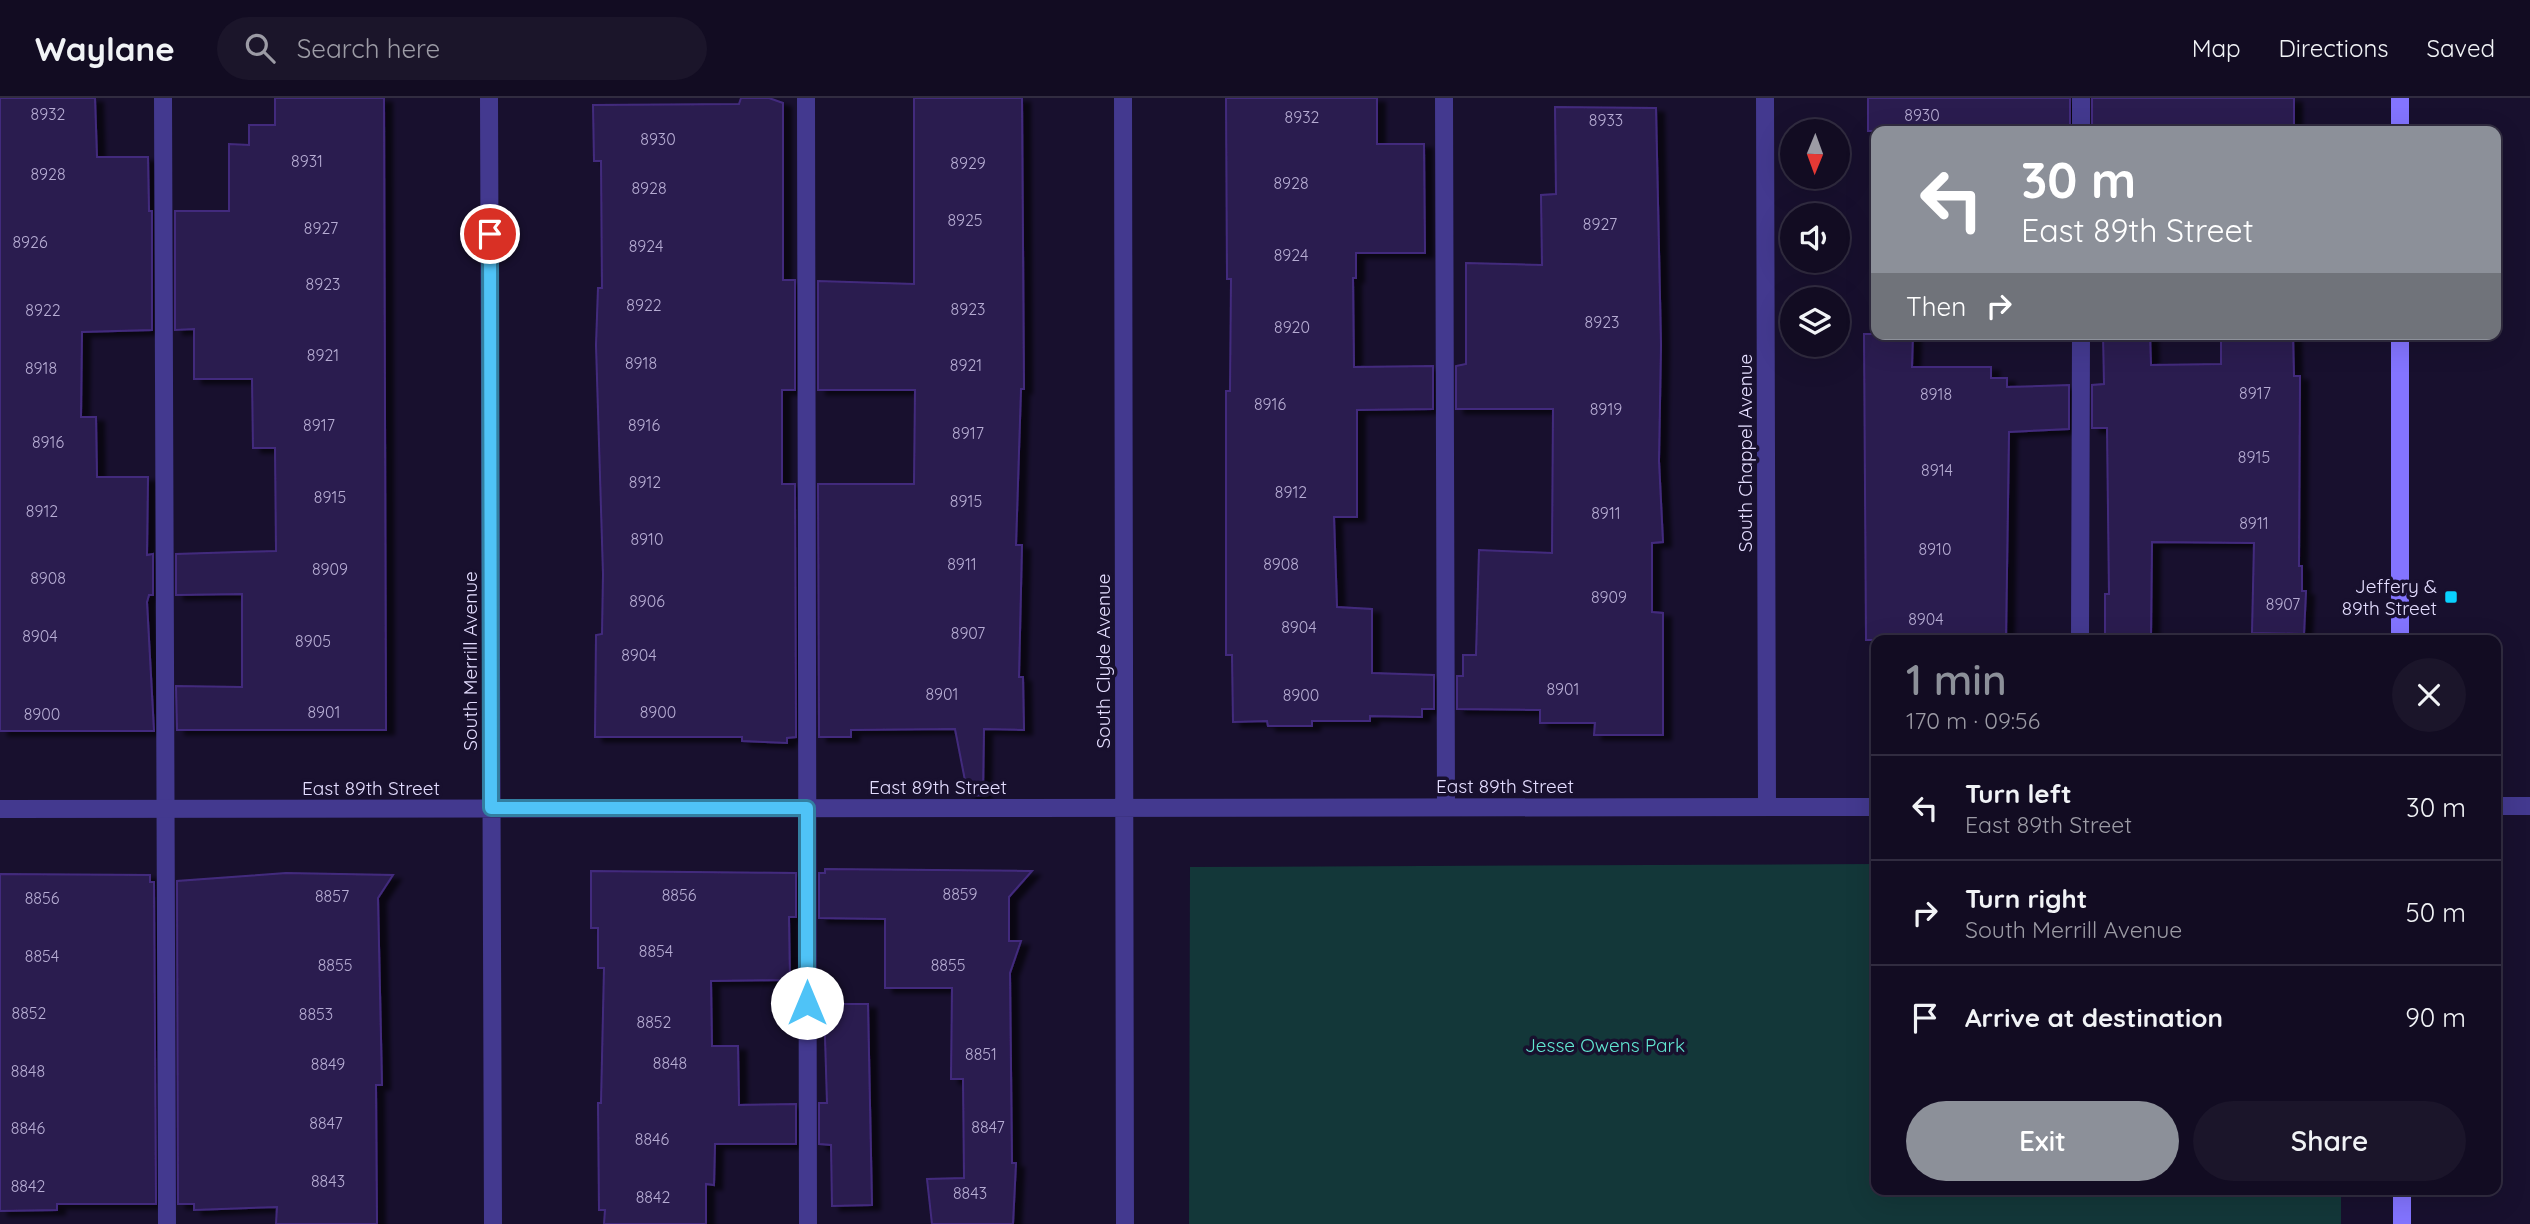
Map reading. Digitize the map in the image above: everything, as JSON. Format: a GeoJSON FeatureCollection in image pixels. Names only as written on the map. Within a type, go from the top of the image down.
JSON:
{"type":"FeatureCollection","features":[{"type":"Feature","properties":{"kind":"main road"},"geometry":{"type":"LineString","coordinates":[[2400,98],[2400,126]]}},
{"type":"Feature","properties":{"kind":"main road"},"geometry":{"type":"LineString","coordinates":[[2400,340],[2400,635]]}},
{"type":"Feature","properties":{"kind":"main road"},"geometry":{"type":"LineString","coordinates":[[2402,1195],[2402,1224]]}},
{"type":"Feature","properties":{"kind":"street"},"geometry":{"type":"LineString","coordinates":[[163,98],[167,1224]]}},
{"type":"Feature","properties":{"kind":"street","name":"South Merrill Avenue"},"geometry":{"type":"LineString","coordinates":[[489,98],[493,1224]]}},
{"type":"Feature","properties":{"kind":"street"},"geometry":{"type":"LineString","coordinates":[[806,98],[808,1224]]}},
{"type":"Feature","properties":{"kind":"street","name":"South Clyde Avenue"},"geometry":{"type":"LineString","coordinates":[[1123,98],[1125,1224]]}},
{"type":"Feature","properties":{"kind":"street"},"geometry":{"type":"LineString","coordinates":[[1444,98],[1446,807]]}},
{"type":"Feature","properties":{"kind":"street","name":"South Chappel Avenue"},"geometry":{"type":"LineString","coordinates":[[1765,98],[1766,807]]}},
{"type":"Feature","properties":{"kind":"street"},"geometry":{"type":"LineString","coordinates":[[2081,98],[2081,126]]}},
{"type":"Feature","properties":{"kind":"street"},"geometry":{"type":"LineString","coordinates":[[2080,635],[2081,340]]}},
{"type":"Feature","properties":{"kind":"street"},"geometry":{"type":"LineString","coordinates":[[2501,806],[2530,806]]}},
{"type":"Feature","properties":{"kind":"street","name":"East 89th Street"},"geometry":{"type":"LineString","coordinates":[[0,809],[1871,807]]}},
{"type":"Feature","properties":{"kind":"green space","name":"Jesse Owens Park"},"geometry":{"type":"Polygon","coordinates":[[[1871,864],[1871,1195],[2341,1195],[2341,1224],[1189,1224],[1190,867],[1871,864]]]}},
{"type":"Feature","properties":{"kind":"building"},"geometry":{"type":"Polygon","coordinates":[[[0,98],[95,98],[97,157],[148,157],[149,211],[152,211],[152,330],[82,332],[81,417],[96,417],[97,477],[148,477],[147,555],[153,554],[153,595],[149,595],[147,602],[154,731],[0,731],[0,98]]]}},
{"type":"Feature","properties":{"kind":"building"},"geometry":{"type":"Polygon","coordinates":[[[275,98],[384,98],[386,730],[177,730],[176,686],[242,687],[242,594],[176,595],[176,554],[276,551],[275,448],[253,448],[252,379],[194,379],[194,329],[175,330],[175,211],[229,211],[229,144],[249,145],[249,125],[275,125],[275,98]]]}},
{"type":"Feature","properties":{"kind":"building"},"geometry":{"type":"Polygon","coordinates":[[[741,98],[769,98],[783,103],[783,280],[795,280],[795,390],[782,390],[782,484],[795,484],[796,737],[787,738],[787,743],[742,741],[742,737],[595,737],[596,635],[602,634],[603,574],[596,345],[598,288],[602,288],[601,161],[594,161],[593,105],[739,104],[741,98]]]}},
{"type":"Feature","properties":{"kind":"building"},"geometry":{"type":"Polygon","coordinates":[[[914,98],[1022,98],[1024,389],[1021,389],[1016,545],[1022,545],[1019,677],[1023,677],[1024,730],[984,729],[983,795],[968,796],[955,729],[851,730],[851,737],[819,737],[818,484],[914,484],[915,390],[818,390],[818,281],[914,284],[914,98]]]}},
{"type":"Feature","properties":{"kind":"building"},"geometry":{"type":"Polygon","coordinates":[[[1226,98],[1377,98],[1377,144],[1424,144],[1425,253],[1356,253],[1356,278],[1353,278],[1354,367],[1433,366],[1433,409],[1357,410],[1357,517],[1334,517],[1337,607],[1372,609],[1372,673],[1434,675],[1434,709],[1422,709],[1422,717],[1370,716],[1370,721],[1312,721],[1312,726],[1268,726],[1267,721],[1233,722],[1232,655],[1226,655],[1226,391],[1230,391],[1231,279],[1227,279],[1226,98]]]}},
{"type":"Feature","properties":{"kind":"building"},"geometry":{"type":"Polygon","coordinates":[[[1868,98],[2070,98],[2070,126],[1871,126],[1871,131],[1868,131],[1868,98]]]}},
{"type":"Feature","properties":{"kind":"building"},"geometry":{"type":"Polygon","coordinates":[[[2092,98],[2294,98],[2294,126],[2092,126],[2092,98]]]}},
{"type":"Feature","properties":{"kind":"building"},"geometry":{"type":"Polygon","coordinates":[[[1555,107],[1656,108],[1661,345],[1659,461],[1663,542],[1652,543],[1652,612],[1663,613],[1663,735],[1594,735],[1595,723],[1540,723],[1540,710],[1457,709],[1457,676],[1463,676],[1463,655],[1476,655],[1479,550],[1552,553],[1553,409],[1456,409],[1456,366],[1466,364],[1466,263],[1542,265],[1541,195],[1556,194],[1555,107]]]}},
{"type":"Feature","properties":{"kind":"building"},"geometry":{"type":"Polygon","coordinates":[[[1864,334],[1871,334],[1871,340],[1913,340],[1912,367],[1991,367],[1991,378],[2007,378],[2007,387],[2069,385],[2069,429],[2009,432],[2006,635],[1871,635],[1871,640],[1866,640],[1864,334]]]}},
{"type":"Feature","properties":{"kind":"building"},"geometry":{"type":"Polygon","coordinates":[[[2103,340],[2150,340],[2151,365],[2221,364],[2221,340],[2293,340],[2294,376],[2300,376],[2299,566],[2302,566],[2302,591],[2306,591],[2304,634],[2252,633],[2254,543],[2152,542],[2151,635],[2105,635],[2105,594],[2109,594],[2107,428],[2092,428],[2092,385],[2104,384],[2103,340]]]}},
{"type":"Feature","properties":{"kind":"building"},"geometry":{"type":"Polygon","coordinates":[[[825,869],[1032,871],[1009,897],[1009,941],[1021,941],[1010,973],[1012,1163],[1016,1163],[1013,1224],[932,1224],[927,1179],[964,1178],[963,1079],[951,1079],[952,988],[885,988],[885,919],[819,918],[819,873],[825,873],[825,869]]]}},
{"type":"Feature","properties":{"kind":"building"},"geometry":{"type":"Polygon","coordinates":[[[591,871],[796,873],[796,917],[789,917],[790,980],[711,981],[712,1046],[738,1046],[739,1105],[796,1104],[796,1144],[715,1144],[714,1185],[706,1184],[706,1224],[604,1224],[605,1210],[599,1210],[598,1103],[601,1103],[604,968],[598,968],[598,928],[591,928],[591,871]]]}},
{"type":"Feature","properties":{"kind":"building"},"geometry":{"type":"Polygon","coordinates":[[[286,873],[393,875],[378,898],[382,1085],[376,1085],[377,1224],[276,1224],[277,1207],[194,1210],[194,1204],[178,1204],[177,881],[286,873]]]}},
{"type":"Feature","properties":{"kind":"building"},"geometry":{"type":"Polygon","coordinates":[[[0,874],[150,875],[150,882],[154,882],[156,1204],[57,1204],[57,1210],[0,1211],[0,874]]]}},
{"type":"Feature","properties":{"kind":"building"},"geometry":{"type":"Polygon","coordinates":[[[824,1004],[868,1004],[872,1205],[832,1206],[831,1145],[819,1144],[819,1103],[827,1103],[824,1004]]]}},
{"type":"Feature","properties":{"kind":"place","name":"Jeffery & 89th Street"},"geometry":{"type":"Point","coordinates":[2451,597]}},
{"type":"Feature","properties":{"kind":"route"},"geometry":{"type":"LineString","coordinates":[[490,234],[491,808],[807,808],[807,1003]]}}]}
